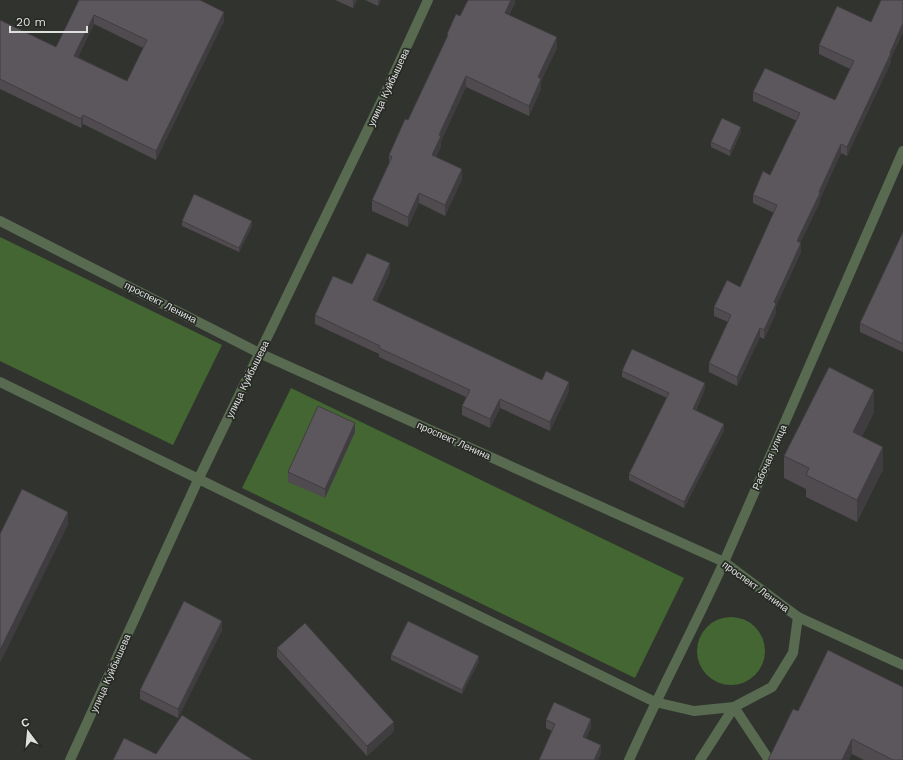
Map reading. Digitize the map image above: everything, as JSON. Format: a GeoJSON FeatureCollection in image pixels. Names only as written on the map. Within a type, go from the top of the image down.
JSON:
{"type":"FeatureCollection","features":[{"type":"Feature","properties":{"kind":"street","name":"улица Куйбышева"},"geometry":{"type":"LineString","coordinates":[[70,760],[198,480],[383,98],[428,0]]}},
{"type":"Feature","properties":{"kind":"street","name":"Рабочая улица"},"geometry":{"type":"LineString","coordinates":[[629,760],[655,702],[724,562],[903,151]]}},
{"type":"Feature","properties":{"kind":"street","name":"проспект Ленина"},"geometry":{"type":"LineString","coordinates":[[0,221],[259,353],[724,562],[798,617],[903,665]]}},
{"type":"Feature","properties":{"kind":"street"},"geometry":{"type":"LineString","coordinates":[[0,382],[655,702],[694,711],[734,707],[772,687],[793,653],[798,617]]}},
{"type":"Feature","properties":{"kind":"street"},"geometry":{"type":"LineString","coordinates":[[700,760],[734,707]]}},
{"type":"Feature","properties":{"kind":"street"},"geometry":{"type":"LineString","coordinates":[[734,707],[769,760]]}},
{"type":"Feature","properties":{"kind":"green space"},"geometry":{"type":"Polygon","coordinates":[[[0,237],[222,345],[173,445],[0,361],[0,237]]]}},
{"type":"Feature","properties":{"kind":"green space"},"geometry":{"type":"Polygon","coordinates":[[[291,388],[684,578],[635,678],[242,488],[291,388]]]}},
{"type":"Feature","properties":{"kind":"green space"},"geometry":{"type":"Polygon","coordinates":[[[731,617],[744,620],[755,627],[762,638],[765,651],[762,664],[755,675],[744,682],[731,685],[718,682],[707,675],[700,664],[697,651],[700,638],[707,627],[718,620],[731,617]]]}},
{"type":"Feature","properties":{"kind":"building"},"geometry":{"type":"Polygon","coordinates":[[[79,0],[200,0],[224,12],[156,151],[83,115],[81,119],[0,79],[0,20],[56,47],[79,0]],[[94,15],[74,56],[127,81],[147,40],[94,15]]]}},
{"type":"Feature","properties":{"kind":"building"},"geometry":{"type":"Polygon","coordinates":[[[468,0],[511,0],[505,13],[557,37],[538,77],[541,79],[529,106],[466,76],[439,135],[441,136],[432,155],[462,169],[445,205],[419,193],[408,217],[372,200],[392,157],[389,155],[405,119],[408,120],[448,35],[447,34],[456,14],[460,16],[468,0]]]}},
{"type":"Feature","properties":{"kind":"building"},"geometry":{"type":"Polygon","coordinates":[[[881,0],[903,0],[903,23],[891,53],[847,147],[841,144],[797,241],[801,243],[774,302],[776,304],[764,330],[760,328],[737,377],[709,363],[731,315],[714,307],[727,280],[740,287],[777,205],[753,195],[763,171],[770,175],[800,113],[753,92],[765,68],[835,100],[854,61],[819,45],[837,6],[871,22],[881,0]]]}},
{"type":"Feature","properties":{"kind":"building"},"geometry":{"type":"Polygon","coordinates":[[[722,118],[741,127],[730,151],[711,142],[722,118]]]}},
{"type":"Feature","properties":{"kind":"building"},"geometry":{"type":"Polygon","coordinates":[[[194,194],[252,221],[239,248],[182,221],[194,194]]]}},
{"type":"Feature","properties":{"kind":"building"},"geometry":{"type":"Polygon","coordinates":[[[903,232],[903,344],[860,323],[903,232]]]}},
{"type":"Feature","properties":{"kind":"building"},"geometry":{"type":"Polygon","coordinates":[[[367,253],[390,263],[373,300],[542,380],[546,371],[569,382],[550,422],[500,399],[490,419],[462,406],[470,390],[379,348],[380,346],[315,315],[333,276],[352,284],[367,253]]]}},
{"type":"Feature","properties":{"kind":"building"},"geometry":{"type":"Polygon","coordinates":[[[632,349],[705,383],[693,409],[724,424],[684,502],[629,474],[669,393],[622,371],[632,349]]]}},
{"type":"Feature","properties":{"kind":"building"},"geometry":{"type":"Polygon","coordinates":[[[829,367],[874,390],[853,432],[883,447],[857,500],[806,475],[809,468],[784,456],[829,367]]]}},
{"type":"Feature","properties":{"kind":"building"},"geometry":{"type":"Polygon","coordinates":[[[318,406],[355,423],[325,489],[288,472],[318,406]]]}},
{"type":"Feature","properties":{"kind":"building"},"geometry":{"type":"Polygon","coordinates":[[[22,489],[68,512],[0,650],[0,534],[22,489]]]}},
{"type":"Feature","properties":{"kind":"building"},"geometry":{"type":"Polygon","coordinates":[[[184,601],[222,621],[178,709],[140,690],[184,601]]]}},
{"type":"Feature","properties":{"kind":"building"},"geometry":{"type":"Polygon","coordinates":[[[408,621],[479,656],[462,690],[391,655],[408,621]]]}},
{"type":"Feature","properties":{"kind":"building"},"geometry":{"type":"Polygon","coordinates":[[[305,623],[394,722],[367,746],[277,648],[305,623]]]}},
{"type":"Feature","properties":{"kind":"building"},"geometry":{"type":"Polygon","coordinates":[[[828,650],[903,687],[903,760],[893,760],[852,739],[842,760],[768,760],[793,709],[798,711],[828,650]]]}},
{"type":"Feature","properties":{"kind":"building"},"geometry":{"type":"Polygon","coordinates":[[[554,702],[591,719],[583,737],[601,745],[594,760],[539,760],[555,724],[546,720],[554,702]]]}},
{"type":"Feature","properties":{"kind":"building"},"geometry":{"type":"Polygon","coordinates":[[[182,715],[253,760],[113,760],[124,738],[156,754],[182,715]]]}}]}
